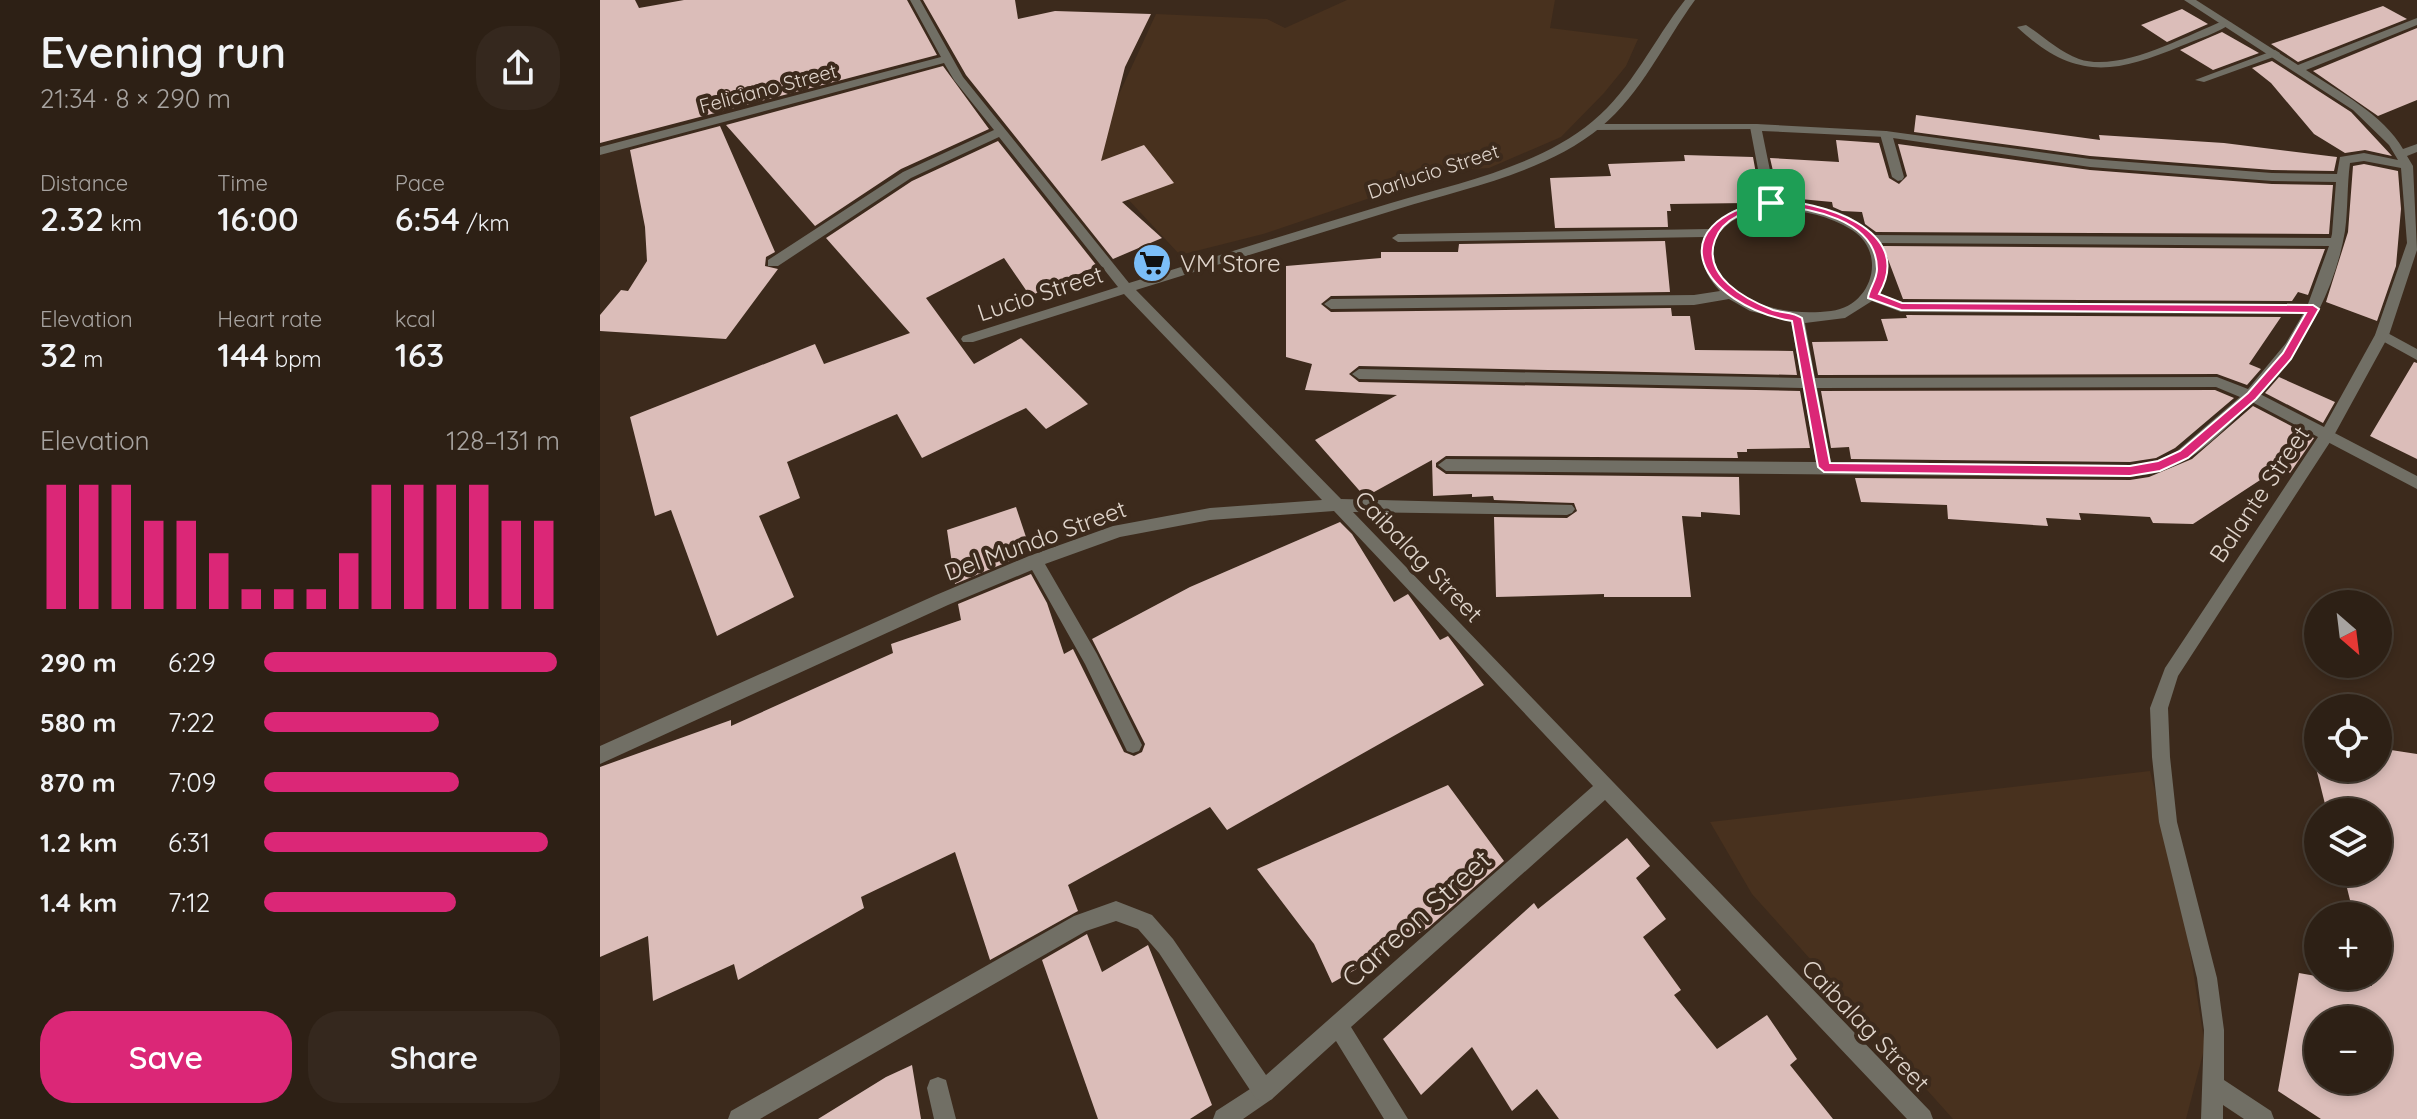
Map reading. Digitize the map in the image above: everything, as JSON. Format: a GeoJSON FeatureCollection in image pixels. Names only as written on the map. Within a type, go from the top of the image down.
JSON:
{"type":"FeatureCollection","features":[{"type":"Feature","properties":{"kind":"street","name":"Caibalag Street"},"geometry":{"type":"LineString","coordinates":[[915,0],[945,59],[1126,288],[1922,1119]]}},
{"type":"Feature","properties":{"kind":"street","name":"Darlucio Street"},"geometry":{"type":"LineString","coordinates":[[1126,288],[1503,170],[1545,154],[1594,127],[1611,112],[1672,21],[1690,0]]}},
{"type":"Feature","properties":{"kind":"street"},"geometry":{"type":"LineString","coordinates":[[2189,0],[2357,108],[2401,155]]}},
{"type":"Feature","properties":{"kind":"street"},"geometry":{"type":"LineString","coordinates":[[2299,69],[2417,21]]}},
{"type":"Feature","properties":{"kind":"street"},"geometry":{"type":"LineString","coordinates":[[2022,27],[2076,62],[2097,67],[2119,64],[2227,23]]}},
{"type":"Feature","properties":{"kind":"street"},"geometry":{"type":"LineString","coordinates":[[2200,80],[2275,53]]}},
{"type":"Feature","properties":{"kind":"street","name":"Feliciano Street"},"geometry":{"type":"LineString","coordinates":[[600,151],[945,59]]}},
{"type":"Feature","properties":{"kind":"street"},"geometry":{"type":"LineString","coordinates":[[1594,127],[1756,127],[1886,134],[2090,163],[2272,177],[2342,178]]}},
{"type":"Feature","properties":{"kind":"street"},"geometry":{"type":"LineString","coordinates":[[1756,127],[1771,203]]}},
{"type":"Feature","properties":{"kind":"street"},"geometry":{"type":"LineString","coordinates":[[773,263],[907,175],[1002,131]]}},
{"type":"Feature","properties":{"kind":"street"},"geometry":{"type":"LineString","coordinates":[[1886,134],[1898,177]]}},
{"type":"Feature","properties":{"kind":"street"},"geometry":{"type":"LineString","coordinates":[[1446,465],[2130,471],[2160,466],[2184,454],[2252,396],[2287,356],[2313,309],[2337,242],[2342,212],[2344,160],[2401,155],[2417,148]]}},
{"type":"Feature","properties":{"kind":"street","name":"Balante Street"},"geometry":{"type":"LineString","coordinates":[[2212,1119],[2214,1030],[2207,978],[2168,822],[2159,708],[2171,673],[2327,435],[2382,335],[2413,243],[2415,215],[2401,155]]}},
{"type":"Feature","properties":{"kind":"street"},"geometry":{"type":"LineString","coordinates":[[1771,203],[1800,203],[1828,211],[1853,223],[1871,239],[1883,268],[1880,282],[1872,296],[1858,307],[1841,314],[1797,318],[1761,310],[1732,294],[1717,279],[1709,263],[1707,247],[1712,233],[1726,218],[1771,203]]}},
{"type":"Feature","properties":{"kind":"street"},"geometry":{"type":"LineString","coordinates":[[1398,238],[1712,233]]}},
{"type":"Feature","properties":{"kind":"street"},"geometry":{"type":"LineString","coordinates":[[1871,239],[2337,242]]}},
{"type":"Feature","properties":{"kind":"street","name":"Lucio Street"},"geometry":{"type":"LineString","coordinates":[[968,339],[1126,288]]}},
{"type":"Feature","properties":{"kind":"street"},"geometry":{"type":"LineString","coordinates":[[1331,304],[1694,300],[1732,294]]}},
{"type":"Feature","properties":{"kind":"street"},"geometry":{"type":"LineString","coordinates":[[1872,296],[1901,307],[2313,309]]}},
{"type":"Feature","properties":{"kind":"street"},"geometry":{"type":"LineString","coordinates":[[1797,318],[1824,467]]}},
{"type":"Feature","properties":{"kind":"street"},"geometry":{"type":"LineString","coordinates":[[2382,335],[2417,355]]}},
{"type":"Feature","properties":{"kind":"street"},"geometry":{"type":"LineString","coordinates":[[1359,374],[1808,383],[2217,382],[2252,396],[2417,483]]}},
{"type":"Feature","properties":{"kind":"street","name":"Del Mundo Street"},"geometry":{"type":"LineString","coordinates":[[600,755],[1035,561],[1119,531],[1210,514],[1337,505],[1567,509]]}},
{"type":"Feature","properties":{"kind":"street"},"geometry":{"type":"LineString","coordinates":[[1035,561],[1091,659],[1133,745]]}},
{"type":"Feature","properties":{"kind":"street","name":"Carreon Street"},"geometry":{"type":"LineString","coordinates":[[1224,1119],[1264,1091],[1606,787]]}},
{"type":"Feature","properties":{"kind":"street"},"geometry":{"type":"LineString","coordinates":[[739,1119],[1081,923],[1116,911],[1145,922],[1166,946],[1264,1091]]}},
{"type":"Feature","properties":{"kind":"street"},"geometry":{"type":"LineString","coordinates":[[1338,1025],[1397,1119]]}},
{"type":"Feature","properties":{"kind":"street"},"geometry":{"type":"LineString","coordinates":[[2213,1086],[2263,1119]]}},
{"type":"Feature","properties":{"kind":"street"},"geometry":{"type":"LineString","coordinates":[[938,1088],[945,1119]]}},
{"type":"Feature","properties":{"kind":"shaded area"},"geometry":{"type":"Polygon","coordinates":[[[1347,0],[1555,0],[1550,28],[1638,39],[1626,66],[1561,137],[1489,168],[1453,170],[1263,234],[1180,255],[1085,153],[1115,103],[1156,14],[1267,19],[1285,28],[1347,0]]]}},
{"type":"Feature","properties":{"kind":"shaded area"},"geometry":{"type":"Polygon","coordinates":[[[2150,771],[2182,901],[2205,1046],[2186,1119],[1953,1119],[1752,894],[1710,822],[2150,771]]]}},
{"type":"Feature","properties":{"kind":"building"},"geometry":{"type":"Polygon","coordinates":[[[600,0],[635,0],[639,8],[684,0],[907,0],[937,55],[600,143],[600,0]]]}},
{"type":"Feature","properties":{"kind":"building"},"geometry":{"type":"Polygon","coordinates":[[[923,0],[1015,0],[1018,19],[1055,11],[1151,14],[1125,67],[1101,161],[1144,145],[1174,183],[1122,202],[1162,238],[1113,259],[966,75],[923,0]]]}},
{"type":"Feature","properties":{"kind":"building"},"geometry":{"type":"Polygon","coordinates":[[[2383,6],[2407,19],[2298,62],[2271,44],[2383,6]]]}},
{"type":"Feature","properties":{"kind":"building"},"geometry":{"type":"Polygon","coordinates":[[[2182,9],[2208,24],[2167,42],[2141,25],[2182,9]]]}},
{"type":"Feature","properties":{"kind":"building"},"geometry":{"type":"Polygon","coordinates":[[[2417,28],[2417,100],[2378,116],[2313,71],[2417,28]]]}},
{"type":"Feature","properties":{"kind":"building"},"geometry":{"type":"Polygon","coordinates":[[[2222,32],[2259,53],[2213,70],[2180,50],[2222,32]]]}},
{"type":"Feature","properties":{"kind":"building"},"geometry":{"type":"Polygon","coordinates":[[[2272,61],[2351,112],[2392,156],[2365,150],[2345,153],[2314,134],[2271,83],[2252,68],[2272,61]]]}},
{"type":"Feature","properties":{"kind":"building"},"geometry":{"type":"Polygon","coordinates":[[[943,66],[989,129],[901,169],[815,226],[726,125],[943,66]]]}},
{"type":"Feature","properties":{"kind":"building"},"geometry":{"type":"Polygon","coordinates":[[[1916,115],[2100,140],[2099,135],[2224,143],[2337,157],[2334,171],[2272,170],[2090,156],[1914,132],[1916,115]]]}},
{"type":"Feature","properties":{"kind":"building"},"geometry":{"type":"Polygon","coordinates":[[[720,126],[775,252],[766,257],[765,266],[778,269],[726,339],[600,331],[600,315],[621,290],[628,291],[647,261],[645,227],[630,150],[720,126]]]}},
{"type":"Feature","properties":{"kind":"building"},"geometry":{"type":"Polygon","coordinates":[[[1836,140],[1879,143],[1889,178],[1899,184],[1907,176],[1898,144],[2090,170],[2272,184],[2333,185],[2329,234],[1876,232],[1865,224],[1862,212],[1842,211],[1833,207],[1832,202],[1779,197],[1770,158],[1839,162],[1836,140]]]}},
{"type":"Feature","properties":{"kind":"building"},"geometry":{"type":"Polygon","coordinates":[[[998,141],[1097,266],[1030,296],[1004,258],[926,298],[974,364],[1021,338],[1088,404],[1046,429],[1026,408],[922,458],[897,414],[787,462],[800,498],[759,516],[794,597],[717,636],[671,510],[655,516],[630,417],[815,344],[824,364],[910,333],[826,238],[912,181],[998,141]]]}},
{"type":"Feature","properties":{"kind":"building"},"geometry":{"type":"Polygon","coordinates":[[[1684,155],[1753,157],[1760,196],[1752,196],[1753,201],[1747,203],[1670,204],[1668,227],[1555,228],[1550,178],[1611,176],[1608,164],[1685,161],[1684,155]]]}},
{"type":"Feature","properties":{"kind":"building"},"geometry":{"type":"Polygon","coordinates":[[[2364,164],[2398,171],[2401,209],[2396,266],[2377,321],[2326,302],[2348,232],[2353,166],[2364,164]]]}},
{"type":"Feature","properties":{"kind":"building"},"geometry":{"type":"Polygon","coordinates":[[[1665,241],[1670,292],[1331,296],[1321,304],[1331,312],[1671,308],[1672,316],[1690,316],[1695,350],[1793,351],[1797,375],[1359,366],[1349,374],[1359,382],[1800,391],[1810,448],[1747,449],[1747,452],[1737,452],[1738,458],[1446,456],[1436,463],[1436,467],[1446,474],[1739,477],[1740,515],[1701,512],[1701,517],[1682,516],[1691,597],[1604,597],[1604,594],[1496,597],[1494,517],[1567,518],[1577,511],[1574,503],[1494,500],[1493,496],[1472,497],[1472,494],[1433,496],[1432,460],[1365,497],[1315,440],[1397,395],[1305,390],[1312,364],[1286,357],[1286,266],[1381,258],[1381,252],[1458,252],[1459,244],[1665,241]]]}},
{"type":"Feature","properties":{"kind":"building"},"geometry":{"type":"Polygon","coordinates":[[[1883,246],[2325,249],[2308,295],[2298,292],[2292,301],[1903,299],[1883,246]]]}},
{"type":"Feature","properties":{"kind":"building"},"geometry":{"type":"Polygon","coordinates":[[[1906,315],[2281,317],[2249,364],[2261,369],[2247,385],[2217,374],[1818,375],[1812,342],[1888,341],[1881,319],[1907,318],[1906,315]]]}},
{"type":"Feature","properties":{"kind":"building"},"geometry":{"type":"Polygon","coordinates":[[[2414,362],[2417,363],[2417,459],[2370,436],[2414,362]]]}},
{"type":"Feature","properties":{"kind":"building"},"geometry":{"type":"Polygon","coordinates":[[[2279,377],[2335,402],[2323,423],[2265,393],[2279,377]]]}},
{"type":"Feature","properties":{"kind":"building"},"geometry":{"type":"Polygon","coordinates":[[[2215,390],[2234,398],[2175,448],[2156,458],[2130,462],[1851,459],[1849,447],[1831,448],[1821,391],[2215,390]]]}},
{"type":"Feature","properties":{"kind":"building"},"geometry":{"type":"Polygon","coordinates":[[[2253,406],[2314,438],[2290,473],[2280,467],[2193,524],[2153,523],[2150,517],[2079,513],[2081,520],[2046,518],[2048,526],[1948,519],[1947,505],[1861,502],[1855,478],[2130,480],[2149,477],[2192,459],[2253,406]]]}},
{"type":"Feature","properties":{"kind":"building"},"geometry":{"type":"Polygon","coordinates":[[[1016,507],[1031,552],[955,584],[947,530],[1016,507]]]}},
{"type":"Feature","properties":{"kind":"building"},"geometry":{"type":"Polygon","coordinates":[[[1340,522],[1352,534],[1394,602],[1408,594],[1440,640],[1448,636],[1484,685],[1227,830],[1210,807],[1068,885],[1078,911],[990,960],[955,852],[861,897],[864,908],[738,980],[734,964],[653,1001],[648,936],[600,957],[600,767],[731,720],[731,726],[893,653],[891,644],[961,620],[958,604],[1031,574],[1047,603],[1064,654],[1073,649],[1124,752],[1134,756],[1142,752],[1145,744],[1092,639],[1190,587],[1340,522]]]}},
{"type":"Feature","properties":{"kind":"building"},"geometry":{"type":"Polygon","coordinates":[[[2392,750],[2417,754],[2417,1119],[2321,1119],[2278,1091],[2299,973],[2304,974],[2304,990],[2392,990],[2392,902],[2350,902],[2346,886],[2392,886],[2392,798],[2324,798],[2320,782],[2392,782],[2392,750]]]}},
{"type":"Feature","properties":{"kind":"building"},"geometry":{"type":"Polygon","coordinates":[[[1448,785],[1504,861],[1428,928],[1332,983],[1314,944],[1257,869],[1448,785]]]}},
{"type":"Feature","properties":{"kind":"building"},"geometry":{"type":"Polygon","coordinates":[[[1627,838],[1650,866],[1636,878],[1666,919],[1643,937],[1681,990],[1674,995],[1717,1049],[1767,1015],[1797,1059],[1790,1065],[1833,1119],[1559,1119],[1537,1089],[1512,1111],[1472,1047],[1421,1095],[1383,1039],[1534,903],[1538,909],[1627,838]]]}},
{"type":"Feature","properties":{"kind":"building"},"geometry":{"type":"Polygon","coordinates":[[[1087,934],[1102,972],[1148,945],[1212,1105],[1190,1119],[1098,1119],[1042,960],[1087,934]]]}},
{"type":"Feature","properties":{"kind":"building"},"geometry":{"type":"Polygon","coordinates":[[[912,1065],[921,1119],[818,1119],[886,1077],[912,1065]]]}},
{"type":"Feature","properties":{"kind":"place","name":"VM Store"},"geometry":{"type":"Point","coordinates":[1152,263]}},
{"type":"Feature","properties":{"kind":"route"},"geometry":{"type":"LineString","coordinates":[[1771,203],[1800,203],[1828,211],[1853,223],[1871,239],[1883,268],[1872,296],[1901,307],[2313,309],[2287,356],[2252,396],[2184,454],[2160,466],[2130,471],[1824,467],[1797,318],[1750,306],[1717,279],[1709,263],[1707,247],[1712,233],[1726,218],[1746,208],[1771,203]]}}]}
